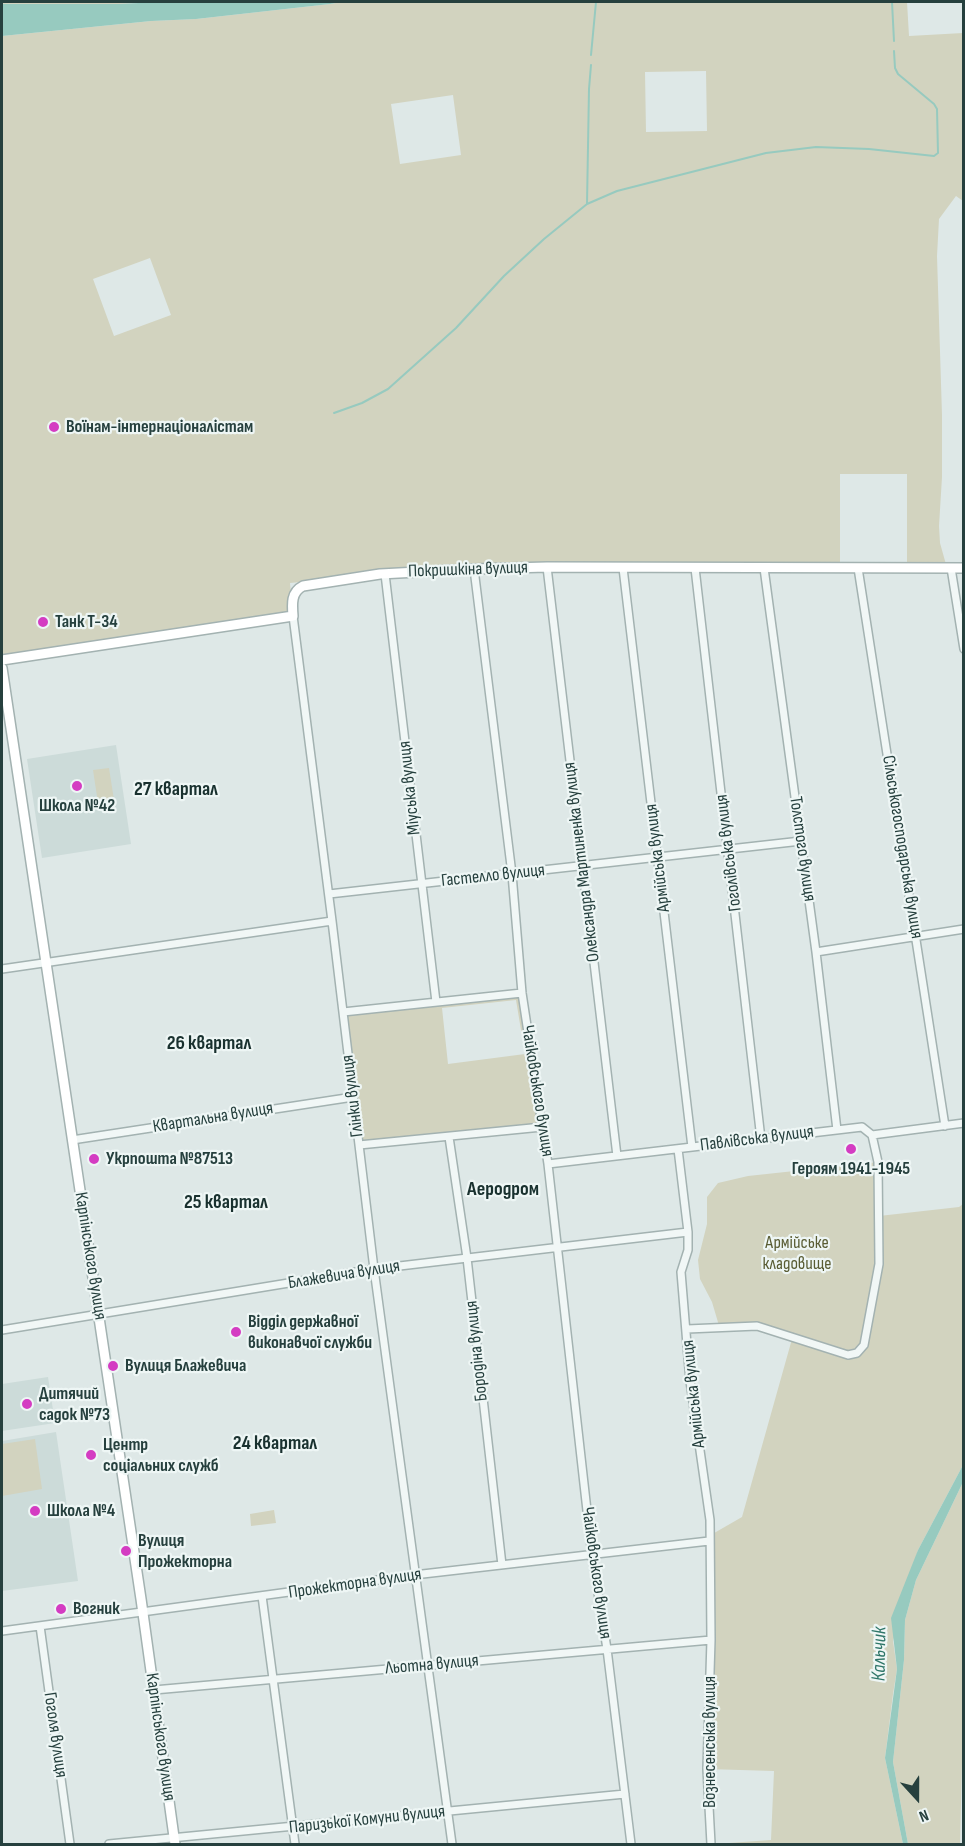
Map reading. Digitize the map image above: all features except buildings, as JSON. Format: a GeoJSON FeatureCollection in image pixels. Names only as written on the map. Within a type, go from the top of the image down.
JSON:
{"type":"FeatureCollection","features":[{"type":"Feature","properties":{"kind":"street","name":"Покришкіна вулиця"},"geometry":{"type":"LineString","coordinates":[[293,616],[294,594],[303,586],[386,574],[547,567],[963,568]]}},
{"type":"Feature","properties":{"kind":"street","name":"Олександра Мартиненка вулиця"},"geometry":{"type":"LineString","coordinates":[[547,567],[617,1156]]}},
{"type":"Feature","properties":{"kind":"street","name":"Армійська вулиця"},"geometry":{"type":"LineString","coordinates":[[623,568],[692,1147]]}},
{"type":"Feature","properties":{"kind":"street","name":"Гоголівська вулиця"},"geometry":{"type":"LineString","coordinates":[[695,568],[729,849],[760,1139]]}},
{"type":"Feature","properties":{"kind":"street","name":"Толстого вулиця"},"geometry":{"type":"LineString","coordinates":[[764,568],[816,952],[837,1130]]}},
{"type":"Feature","properties":{"kind":"street","name":"Сільськогосподарська вулиця"},"geometry":{"type":"LineString","coordinates":[[858,568],[945,1125]]}},
{"type":"Feature","properties":{"kind":"street"},"geometry":{"type":"LineString","coordinates":[[951,568],[963,649]]}},
{"type":"Feature","properties":{"kind":"street","name":"Чайковського вулиця"},"geometry":{"type":"LineString","coordinates":[[474,569],[512,874],[522,993],[548,1164],[592,1555],[607,1649]]}},
{"type":"Feature","properties":{"kind":"street","name":"Міуська вулиця"},"geometry":{"type":"LineString","coordinates":[[386,574],[436,1002]]}},
{"type":"Feature","properties":{"kind":"street"},"geometry":{"type":"LineString","coordinates":[[2,660],[293,616]]}},
{"type":"Feature","properties":{"kind":"street","name":"Глінки вулиця"},"geometry":{"type":"LineString","coordinates":[[293,616],[374,1269],[452,1845]]}},
{"type":"Feature","properties":{"kind":"street","name":"Карпінського вулиця"},"geometry":{"type":"LineString","coordinates":[[2,668],[175,1842]]}},
{"type":"Feature","properties":{"kind":"street","name":"Гастелло вулиця"},"geometry":{"type":"LineString","coordinates":[[329,894],[801,841]]}},
{"type":"Feature","properties":{"kind":"street"},"geometry":{"type":"LineString","coordinates":[[2,969],[332,921]]}},
{"type":"Feature","properties":{"kind":"street"},"geometry":{"type":"LineString","coordinates":[[816,952],[963,929]]}},
{"type":"Feature","properties":{"kind":"street"},"geometry":{"type":"LineString","coordinates":[[343,1012],[522,993]]}},
{"type":"Feature","properties":{"kind":"street","name":"Квартальна вулиця"},"geometry":{"type":"LineString","coordinates":[[72,1140],[353,1097]]}},
{"type":"Feature","properties":{"kind":"street","name":"Павлівська вулиця"},"geometry":{"type":"LineString","coordinates":[[548,1164],[862,1126],[872,1135],[963,1123]]}},
{"type":"Feature","properties":{"kind":"street"},"geometry":{"type":"LineString","coordinates":[[359,1146],[543,1127]]}},
{"type":"Feature","properties":{"kind":"street"},"geometry":{"type":"LineString","coordinates":[[687,1329],[757,1326],[848,1355],[857,1353],[864,1345],[879,1264],[878,1162],[872,1135]]}},
{"type":"Feature","properties":{"kind":"street","name":"Бородіна вулиця"},"geometry":{"type":"LineString","coordinates":[[449,1137],[467,1258],[502,1565]]}},
{"type":"Feature","properties":{"kind":"street","name":"Армійська вулиця"},"geometry":{"type":"LineString","coordinates":[[678,1149],[688,1232],[688,1250],[681,1272],[695,1423],[710,1520],[711,1640]]}},
{"type":"Feature","properties":{"kind":"street","name":"Блажевича вулиця"},"geometry":{"type":"LineString","coordinates":[[2,1330],[374,1269],[688,1232]]}},
{"type":"Feature","properties":{"kind":"street","name":"Прожекторна вулиця"},"geometry":{"type":"LineString","coordinates":[[2,1631],[414,1575],[709,1541]]}},
{"type":"Feature","properties":{"kind":"street"},"geometry":{"type":"LineString","coordinates":[[262,1596],[295,1845]]}},
{"type":"Feature","properties":{"kind":"street","name":"Гоголя вулиця"},"geometry":{"type":"LineString","coordinates":[[40,1626],[70,1845]]}},
{"type":"Feature","properties":{"kind":"street","name":"Льотна вулиця"},"geometry":{"type":"LineString","coordinates":[[154,1690],[711,1640]]}},
{"type":"Feature","properties":{"kind":"street","name":"Вознесенська вулиця"},"geometry":{"type":"LineString","coordinates":[[711,1640],[707,1769],[711,1845]]}},
{"type":"Feature","properties":{"kind":"street"},"geometry":{"type":"LineString","coordinates":[[607,1649],[631,1845]]}},
{"type":"Feature","properties":{"kind":"street","name":"Паризької Комуни вулиця"},"geometry":{"type":"LineString","coordinates":[[109,1845],[175,1842],[293,1827],[625,1794]]}},
{"type":"Feature","properties":{"kind":"shaded area"},"geometry":{"type":"Polygon","coordinates":[[[341,2],[196,19],[151,21],[2,36],[2,4],[341,2]]]}},
{"type":"Feature","properties":{"kind":"shaded area","name":"Школа №42"},"geometry":{"type":"Polygon","coordinates":[[[116,745],[131,844],[42,858],[27,759],[116,745]]]}},
{"type":"Feature","properties":{"kind":"shaded area","name":"Дитячий садок №73"},"geometry":{"type":"Polygon","coordinates":[[[48,1377],[55,1423],[2,1431],[2,1384],[48,1377]]]}},
{"type":"Feature","properties":{"kind":"shaded area","name":"Школа №4"},"geometry":{"type":"Polygon","coordinates":[[[56,1432],[78,1581],[2,1591],[2,1441],[56,1432]]]}},
{"type":"Feature","properties":{"kind":"shaded area"},"geometry":{"type":"Polygon","coordinates":[[[963,1465],[963,1482],[916,1580],[905,1620],[904,1660],[893,1762],[908,1844],[903,1844],[885,1758],[897,1669],[891,1618],[918,1550],[963,1465]]]}},
{"type":"Feature","properties":{"kind":"green space"},"geometry":{"type":"Polygon","coordinates":[[[2,2],[157,2],[2,4],[2,2]]]}},
{"type":"Feature","properties":{"kind":"green space"},"geometry":{"type":"Polygon","coordinates":[[[341,2],[907,2],[909,36],[963,33],[963,201],[956,196],[939,219],[937,256],[942,415],[939,526],[940,543],[947,568],[907,568],[907,474],[840,474],[840,568],[623,568],[385,574],[290,583],[293,616],[2,660],[2,36],[151,21],[196,19],[341,2]],[[706,71],[645,72],[646,132],[707,131],[706,71]],[[453,95],[391,104],[400,164],[461,155],[453,95]],[[150,258],[93,279],[114,336],[171,315],[150,258]]]}},
{"type":"Feature","properties":{"kind":"green space"},"geometry":{"type":"Polygon","coordinates":[[[109,768],[114,800],[98,803],[93,770],[109,768]]]}},
{"type":"Feature","properties":{"kind":"green space"},"geometry":{"type":"Polygon","coordinates":[[[520,995],[540,1126],[361,1143],[345,1014],[520,995]],[[516,1000],[442,1008],[448,1064],[525,1054],[516,1000]]]}},
{"type":"Feature","properties":{"kind":"green space","name":"Армійське кладовище"},"geometry":{"type":"Polygon","coordinates":[[[878,1162],[879,1216],[959,1207],[963,1204],[963,1465],[918,1550],[893,1641],[897,1669],[885,1758],[903,1844],[715,1844],[771,1840],[774,1771],[707,1769],[709,1536],[742,1517],[792,1339],[757,1326],[720,1329],[712,1302],[700,1279],[698,1260],[707,1224],[707,1197],[718,1183],[748,1176],[878,1162]]]}},
{"type":"Feature","properties":{"kind":"green space"},"geometry":{"type":"Polygon","coordinates":[[[35,1439],[42,1489],[2,1496],[2,1444],[35,1439]]]}},
{"type":"Feature","properties":{"kind":"green space"},"geometry":{"type":"Polygon","coordinates":[[[963,1482],[964,1680],[960,1844],[908,1844],[893,1762],[904,1660],[905,1620],[916,1580],[963,1482]]]}},
{"type":"Feature","properties":{"kind":"green space"},"geometry":{"type":"Polygon","coordinates":[[[274,1510],[276,1523],[251,1526],[250,1514],[274,1510]]]}},
{"type":"Feature","properties":{"kind":"waterway"},"geometry":{"type":"LineString","coordinates":[[591,55],[596,2]]}},
{"type":"Feature","properties":{"kind":"waterway"},"geometry":{"type":"LineString","coordinates":[[892,2],[894,41]]}},
{"type":"Feature","properties":{"kind":"waterway"},"geometry":{"type":"LineString","coordinates":[[334,413],[362,403],[388,389],[456,328],[504,276],[544,239],[587,204],[617,191],[766,153],[816,147],[869,149],[934,156],[938,153],[937,109],[898,74],[895,68],[894,51]]}},
{"type":"Feature","properties":{"kind":"waterway"},"geometry":{"type":"LineString","coordinates":[[587,204],[591,65]]}},
{"type":"Feature","properties":{"kind":"place","name":"Воїнам-інтернаціоналістам"},"geometry":{"type":"Point","coordinates":[54,427]}},
{"type":"Feature","properties":{"kind":"place","name":"Танк Т-34"},"geometry":{"type":"Point","coordinates":[43,622]}},
{"type":"Feature","properties":{"kind":"place","name":"Школа №42"},"geometry":{"type":"Point","coordinates":[77,786]}},
{"type":"Feature","properties":{"kind":"place","name":"Героям 1941-1945"},"geometry":{"type":"Point","coordinates":[851,1149]}},
{"type":"Feature","properties":{"kind":"place","name":"Укрпошта №87513"},"geometry":{"type":"Point","coordinates":[94,1159]}},
{"type":"Feature","properties":{"kind":"place","name":"Відділ державної виконавчої служби"},"geometry":{"type":"Point","coordinates":[236,1332]}},
{"type":"Feature","properties":{"kind":"place","name":"Вулиця Блажевича"},"geometry":{"type":"Point","coordinates":[113,1366]}},
{"type":"Feature","properties":{"kind":"place","name":"Дитячий садок №73"},"geometry":{"type":"Point","coordinates":[27,1404]}},
{"type":"Feature","properties":{"kind":"place","name":"Центр соціальних служб"},"geometry":{"type":"Point","coordinates":[91,1455]}},
{"type":"Feature","properties":{"kind":"place","name":"Школа №4"},"geometry":{"type":"Point","coordinates":[35,1511]}},
{"type":"Feature","properties":{"kind":"place","name":"Вулиця Прожекторна"},"geometry":{"type":"Point","coordinates":[126,1551]}},
{"type":"Feature","properties":{"kind":"place","name":"Вогник"},"geometry":{"type":"Point","coordinates":[61,1609]}},
{"type":"Feature","properties":{"kind":"district","name":"27 квартал"},"geometry":{"type":"Point","coordinates":[176,790]}},
{"type":"Feature","properties":{"kind":"district","name":"26 квартал"},"geometry":{"type":"Point","coordinates":[209,1044]}},
{"type":"Feature","properties":{"kind":"district","name":"Аеродром"},"geometry":{"type":"Point","coordinates":[503,1190]}},
{"type":"Feature","properties":{"kind":"district","name":"25 квартал"},"geometry":{"type":"Point","coordinates":[226,1203]}},
{"type":"Feature","properties":{"kind":"district","name":"24 квартал"},"geometry":{"type":"Point","coordinates":[275,1444]}},
{"type":"Feature","properties":{"kind":"water label","name":"Кальчик"},"geometry":{"type":"Point","coordinates":[880,1654]}}]}
